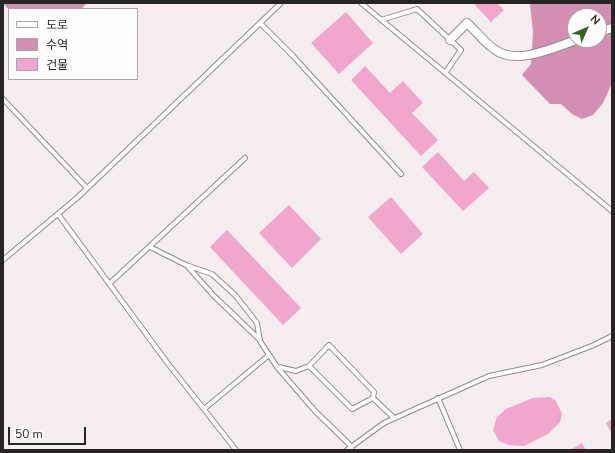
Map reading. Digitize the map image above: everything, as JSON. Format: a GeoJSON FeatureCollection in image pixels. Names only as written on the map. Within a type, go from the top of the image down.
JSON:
{"type":"FeatureCollection","features":[{"type":"Feature","properties":{"kind":"street"},"geometry":{"type":"LineString","coordinates":[[450,40],[467,23],[494,49],[507,55],[532,55],[567,43]]}},
{"type":"Feature","properties":{"kind":"lane"},"geometry":{"type":"LineString","coordinates":[[3,260],[87,188],[281,3]]}},
{"type":"Feature","properties":{"kind":"lane"},"geometry":{"type":"LineString","coordinates":[[362,3],[612,211]]}},
{"type":"Feature","properties":{"kind":"lane"},"geometry":{"type":"LineString","coordinates":[[381,20],[417,9],[461,50],[445,73]]}},
{"type":"Feature","properties":{"kind":"lane"},"geometry":{"type":"LineString","coordinates":[[260,23],[293,56],[401,174]]}},
{"type":"Feature","properties":{"kind":"lane"},"geometry":{"type":"LineString","coordinates":[[3,99],[87,188]]}},
{"type":"Feature","properties":{"kind":"lane"},"geometry":{"type":"LineString","coordinates":[[109,284],[245,158]]}},
{"type":"Feature","properties":{"kind":"lane"},"geometry":{"type":"LineString","coordinates":[[58,214],[109,284],[236,450]]}},
{"type":"Feature","properties":{"kind":"lane"},"geometry":{"type":"LineString","coordinates":[[150,247],[186,265],[212,274],[235,295],[257,323],[260,341]]}},
{"type":"Feature","properties":{"kind":"lane"},"geometry":{"type":"LineString","coordinates":[[186,265],[214,296],[260,341],[277,367],[315,411],[352,447]]}},
{"type":"Feature","properties":{"kind":"lane"},"geometry":{"type":"LineString","coordinates":[[347,450],[384,423],[489,376],[542,365],[594,345],[612,336]]}},
{"type":"Feature","properties":{"kind":"lane"},"geometry":{"type":"LineString","coordinates":[[277,367],[296,371],[309,366],[329,345],[374,392],[373,398]]}},
{"type":"Feature","properties":{"kind":"lane"},"geometry":{"type":"LineString","coordinates":[[204,409],[269,355]]}},
{"type":"Feature","properties":{"kind":"lane"},"geometry":{"type":"LineString","coordinates":[[309,366],[352,409],[373,398]]}},
{"type":"Feature","properties":{"kind":"lane"},"geometry":{"type":"LineString","coordinates":[[373,398],[394,418]]}},
{"type":"Feature","properties":{"kind":"lane"},"geometry":{"type":"LineString","coordinates":[[438,398],[460,450]]}},
{"type":"Feature","properties":{"kind":"water"},"geometry":{"type":"Polygon","coordinates":[[[3,3],[86,4],[82,8],[8,9],[3,3]]]}},
{"type":"Feature","properties":{"kind":"water"},"geometry":{"type":"Polygon","coordinates":[[[530,3],[612,3],[612,83],[603,103],[593,115],[582,119],[572,114],[561,104],[550,104],[522,75],[531,64],[533,33],[530,3]]]}},
{"type":"Feature","properties":{"kind":"building"},"geometry":{"type":"Polygon","coordinates":[[[473,3],[497,3],[504,10],[491,22],[473,3]]]}},
{"type":"Feature","properties":{"kind":"building"},"geometry":{"type":"Polygon","coordinates":[[[346,12],[373,43],[339,74],[311,43],[346,12]]]}},
{"type":"Feature","properties":{"kind":"building"},"geometry":{"type":"Polygon","coordinates":[[[365,66],[390,93],[403,81],[423,103],[412,113],[438,140],[421,156],[351,80],[365,66]]]}},
{"type":"Feature","properties":{"kind":"building"},"geometry":{"type":"Polygon","coordinates":[[[438,152],[464,181],[474,172],[489,188],[463,211],[422,167],[438,152]]]}},
{"type":"Feature","properties":{"kind":"building"},"geometry":{"type":"Polygon","coordinates":[[[391,197],[423,234],[401,254],[368,217],[391,197]]]}},
{"type":"Feature","properties":{"kind":"building"},"geometry":{"type":"Polygon","coordinates":[[[289,205],[321,239],[292,268],[259,233],[289,205]]]}},
{"type":"Feature","properties":{"kind":"building"},"geometry":{"type":"Polygon","coordinates":[[[227,230],[301,308],[283,325],[210,247],[227,230]]]}},
{"type":"Feature","properties":{"kind":"building"},"geometry":{"type":"Polygon","coordinates":[[[550,397],[556,401],[562,414],[560,422],[548,434],[524,446],[509,445],[499,441],[493,430],[497,417],[506,409],[533,398],[550,397]]]}},
{"type":"Feature","properties":{"kind":"building"},"geometry":{"type":"Polygon","coordinates":[[[612,419],[612,434],[606,423],[612,419]]]}},
{"type":"Feature","properties":{"kind":"building"},"geometry":{"type":"Polygon","coordinates":[[[582,443],[586,450],[570,450],[582,443]]]}}]}
